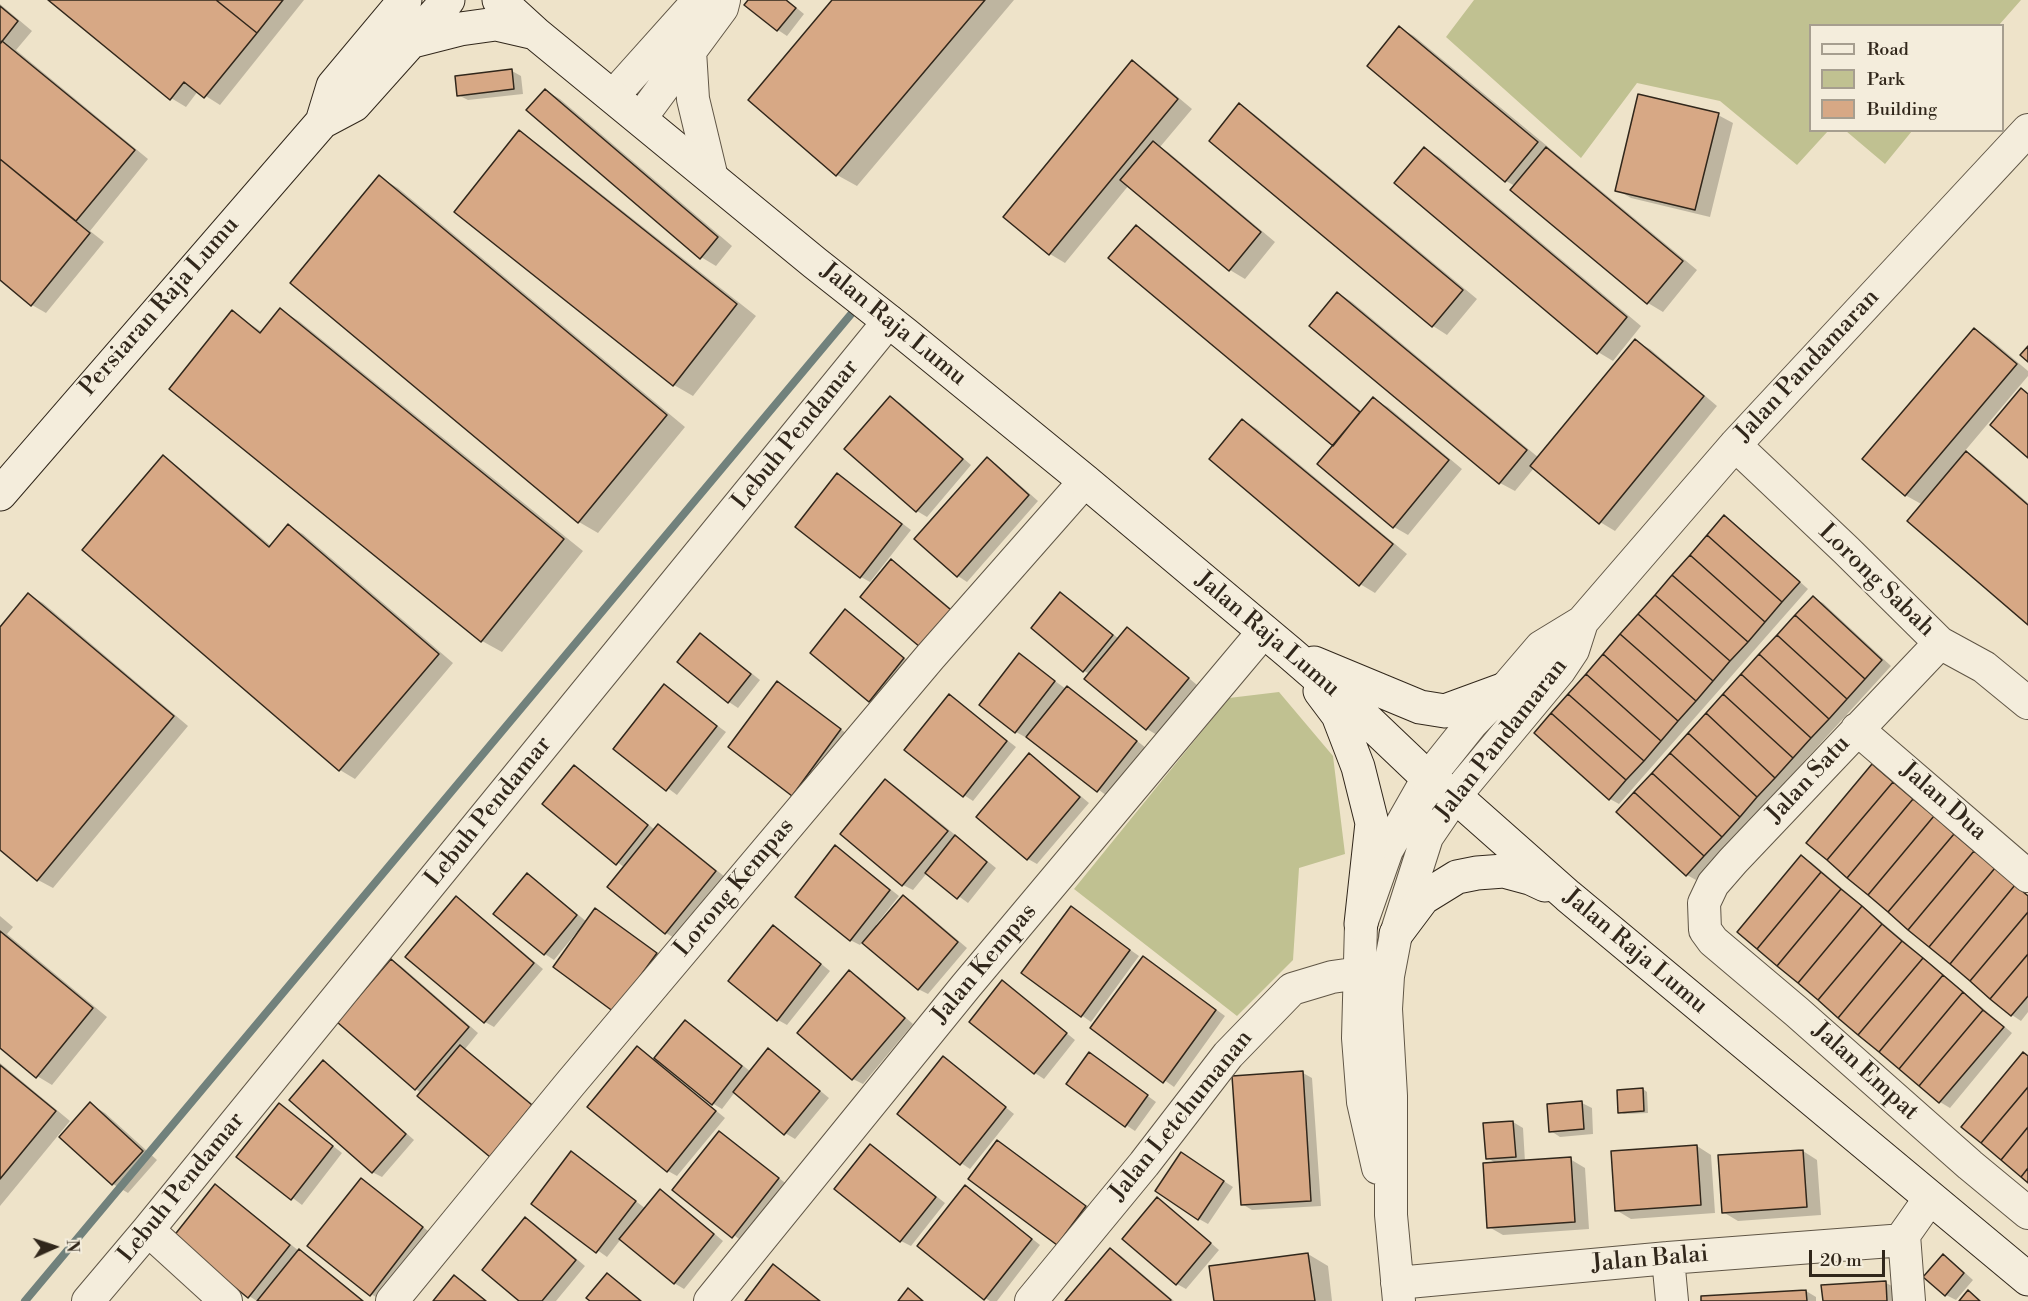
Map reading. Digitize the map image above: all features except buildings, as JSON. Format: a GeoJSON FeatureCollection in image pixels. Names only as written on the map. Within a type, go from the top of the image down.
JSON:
{"type":"FeatureCollection","features":[{"type":"Feature","properties":{"kind":"street","name":"Persiaran Raja Lumu"},"geometry":{"type":"LineString","coordinates":[[0,494],[322,122],[333,86],[390,23],[405,0]]}},
{"type":"Feature","properties":{"kind":"street","name":"Persiaran Raja Lumu"},"geometry":{"type":"LineString","coordinates":[[390,23],[448,0]]}},
{"type":"Feature","properties":{"kind":"street","name":"Jalan Raja Lumu"},"geometry":{"type":"LineString","coordinates":[[499,0],[535,33],[815,263],[1085,481],[1290,653],[1366,719],[1428,778],[1455,796],[1568,896],[2028,1279]]}},
{"type":"Feature","properties":{"kind":"street"},"geometry":{"type":"LineString","coordinates":[[613,96],[699,0]]}},
{"type":"Feature","properties":{"kind":"street"},"geometry":{"type":"LineString","coordinates":[[640,119],[722,8],[724,0]]}},
{"type":"Feature","properties":{"kind":"street"},"geometry":{"type":"LineString","coordinates":[[390,23],[460,29],[496,24],[535,33]]}},
{"type":"Feature","properties":{"kind":"street"},"geometry":{"type":"LineString","coordinates":[[690,51],[693,99],[712,178]]}},
{"type":"Feature","properties":{"kind":"street","name":"Jalan Pandamaran"},"geometry":{"type":"LineString","coordinates":[[1398,1292],[1391,1215],[1391,1096],[1386,1009],[1374,975],[1396,934],[1428,837],[1455,796],[1558,671],[1573,650],[1582,622],[1735,445],[2028,130]]}},
{"type":"Feature","properties":{"kind":"street","name":"Lebuh Pendamar"},"geometry":{"type":"LineString","coordinates":[[88,1301],[889,321]]}},
{"type":"Feature","properties":{"kind":"street","name":"Lorong Sabah"},"geometry":{"type":"LineString","coordinates":[[1735,445],[1940,643],[1984,667],[2028,703]]}},
{"type":"Feature","properties":{"kind":"street","name":"Lorong Kempas"},"geometry":{"type":"LineString","coordinates":[[392,1301],[563,1093],[930,657],[1085,481]]}},
{"type":"Feature","properties":{"kind":"street"},"geometry":{"type":"LineString","coordinates":[[1362,924],[1387,850],[1428,778],[1472,723],[1541,647],[1582,622]]}},
{"type":"Feature","properties":{"kind":"street","name":"Jalan Kempas"},"geometry":{"type":"LineString","coordinates":[[710,1301],[966,986],[1264,631]]}},
{"type":"Feature","properties":{"kind":"street","name":"Jalan Satu"},"geometry":{"type":"LineString","coordinates":[[1706,930],[1704,903],[1713,885],[1940,643]]}},
{"type":"Feature","properties":{"kind":"street"},"geometry":{"type":"LineString","coordinates":[[1290,653],[1420,707],[1445,711],[1505,689]]}},
{"type":"Feature","properties":{"kind":"street"},"geometry":{"type":"LineString","coordinates":[[1290,653],[1338,715],[1358,767],[1372,823],[1362,924],[1374,975]]}},
{"type":"Feature","properties":{"kind":"street","name":"Jalan Dua"},"geometry":{"type":"LineString","coordinates":[[1857,729],[2028,876]]}},
{"type":"Feature","properties":{"kind":"street"},"geometry":{"type":"LineString","coordinates":[[1396,934],[1423,898],[1456,877],[1504,871],[1530,878],[1568,896]]}},
{"type":"Feature","properties":{"kind":"street","name":"Jalan Empat"},"geometry":{"type":"LineString","coordinates":[[1706,930],[1713,941],[2028,1213]]}},
{"type":"Feature","properties":{"kind":"street","name":"Jalan Letchumanan"},"geometry":{"type":"LineString","coordinates":[[1031,1301],[1144,1164],[1228,1055],[1292,989],[1332,977],[1374,975]]}},
{"type":"Feature","properties":{"kind":"street"},"geometry":{"type":"LineString","coordinates":[[1909,1301],[1904,1235],[1930,1198]]}},
{"type":"Feature","properties":{"kind":"street"},"geometry":{"type":"LineString","coordinates":[[148,1230],[226,1301]]}},
{"type":"Feature","properties":{"kind":"street","name":"Jalan Balai"},"geometry":{"type":"LineString","coordinates":[[1398,1292],[1668,1258],[1904,1240]]}},
{"type":"Feature","properties":{"kind":"street"},"geometry":{"type":"LineString","coordinates":[[1668,1258],[1672,1301]]}},
{"type":"Feature","properties":{"kind":"green space"},"geometry":{"type":"Polygon","coordinates":[[[1474,0],[2021,0],[2000,24],[1809,24],[1809,132],[1827,132],[1797,165],[1720,101],[1637,83],[1581,158],[1446,37],[1474,0]]]}},
{"type":"Feature","properties":{"kind":"green space"},"geometry":{"type":"Polygon","coordinates":[[[1847,132],[1911,132],[1885,164],[1847,132]]]}},
{"type":"Feature","properties":{"kind":"green space"},"geometry":{"type":"Polygon","coordinates":[[[1279,692],[1333,756],[1345,854],[1299,868],[1293,960],[1237,1016],[1074,889],[1229,698],[1279,692]]]}},
{"type":"Feature","properties":{"kind":"waterway"},"geometry":{"type":"LineString","coordinates":[[25,1301],[852,313]]}}]}
